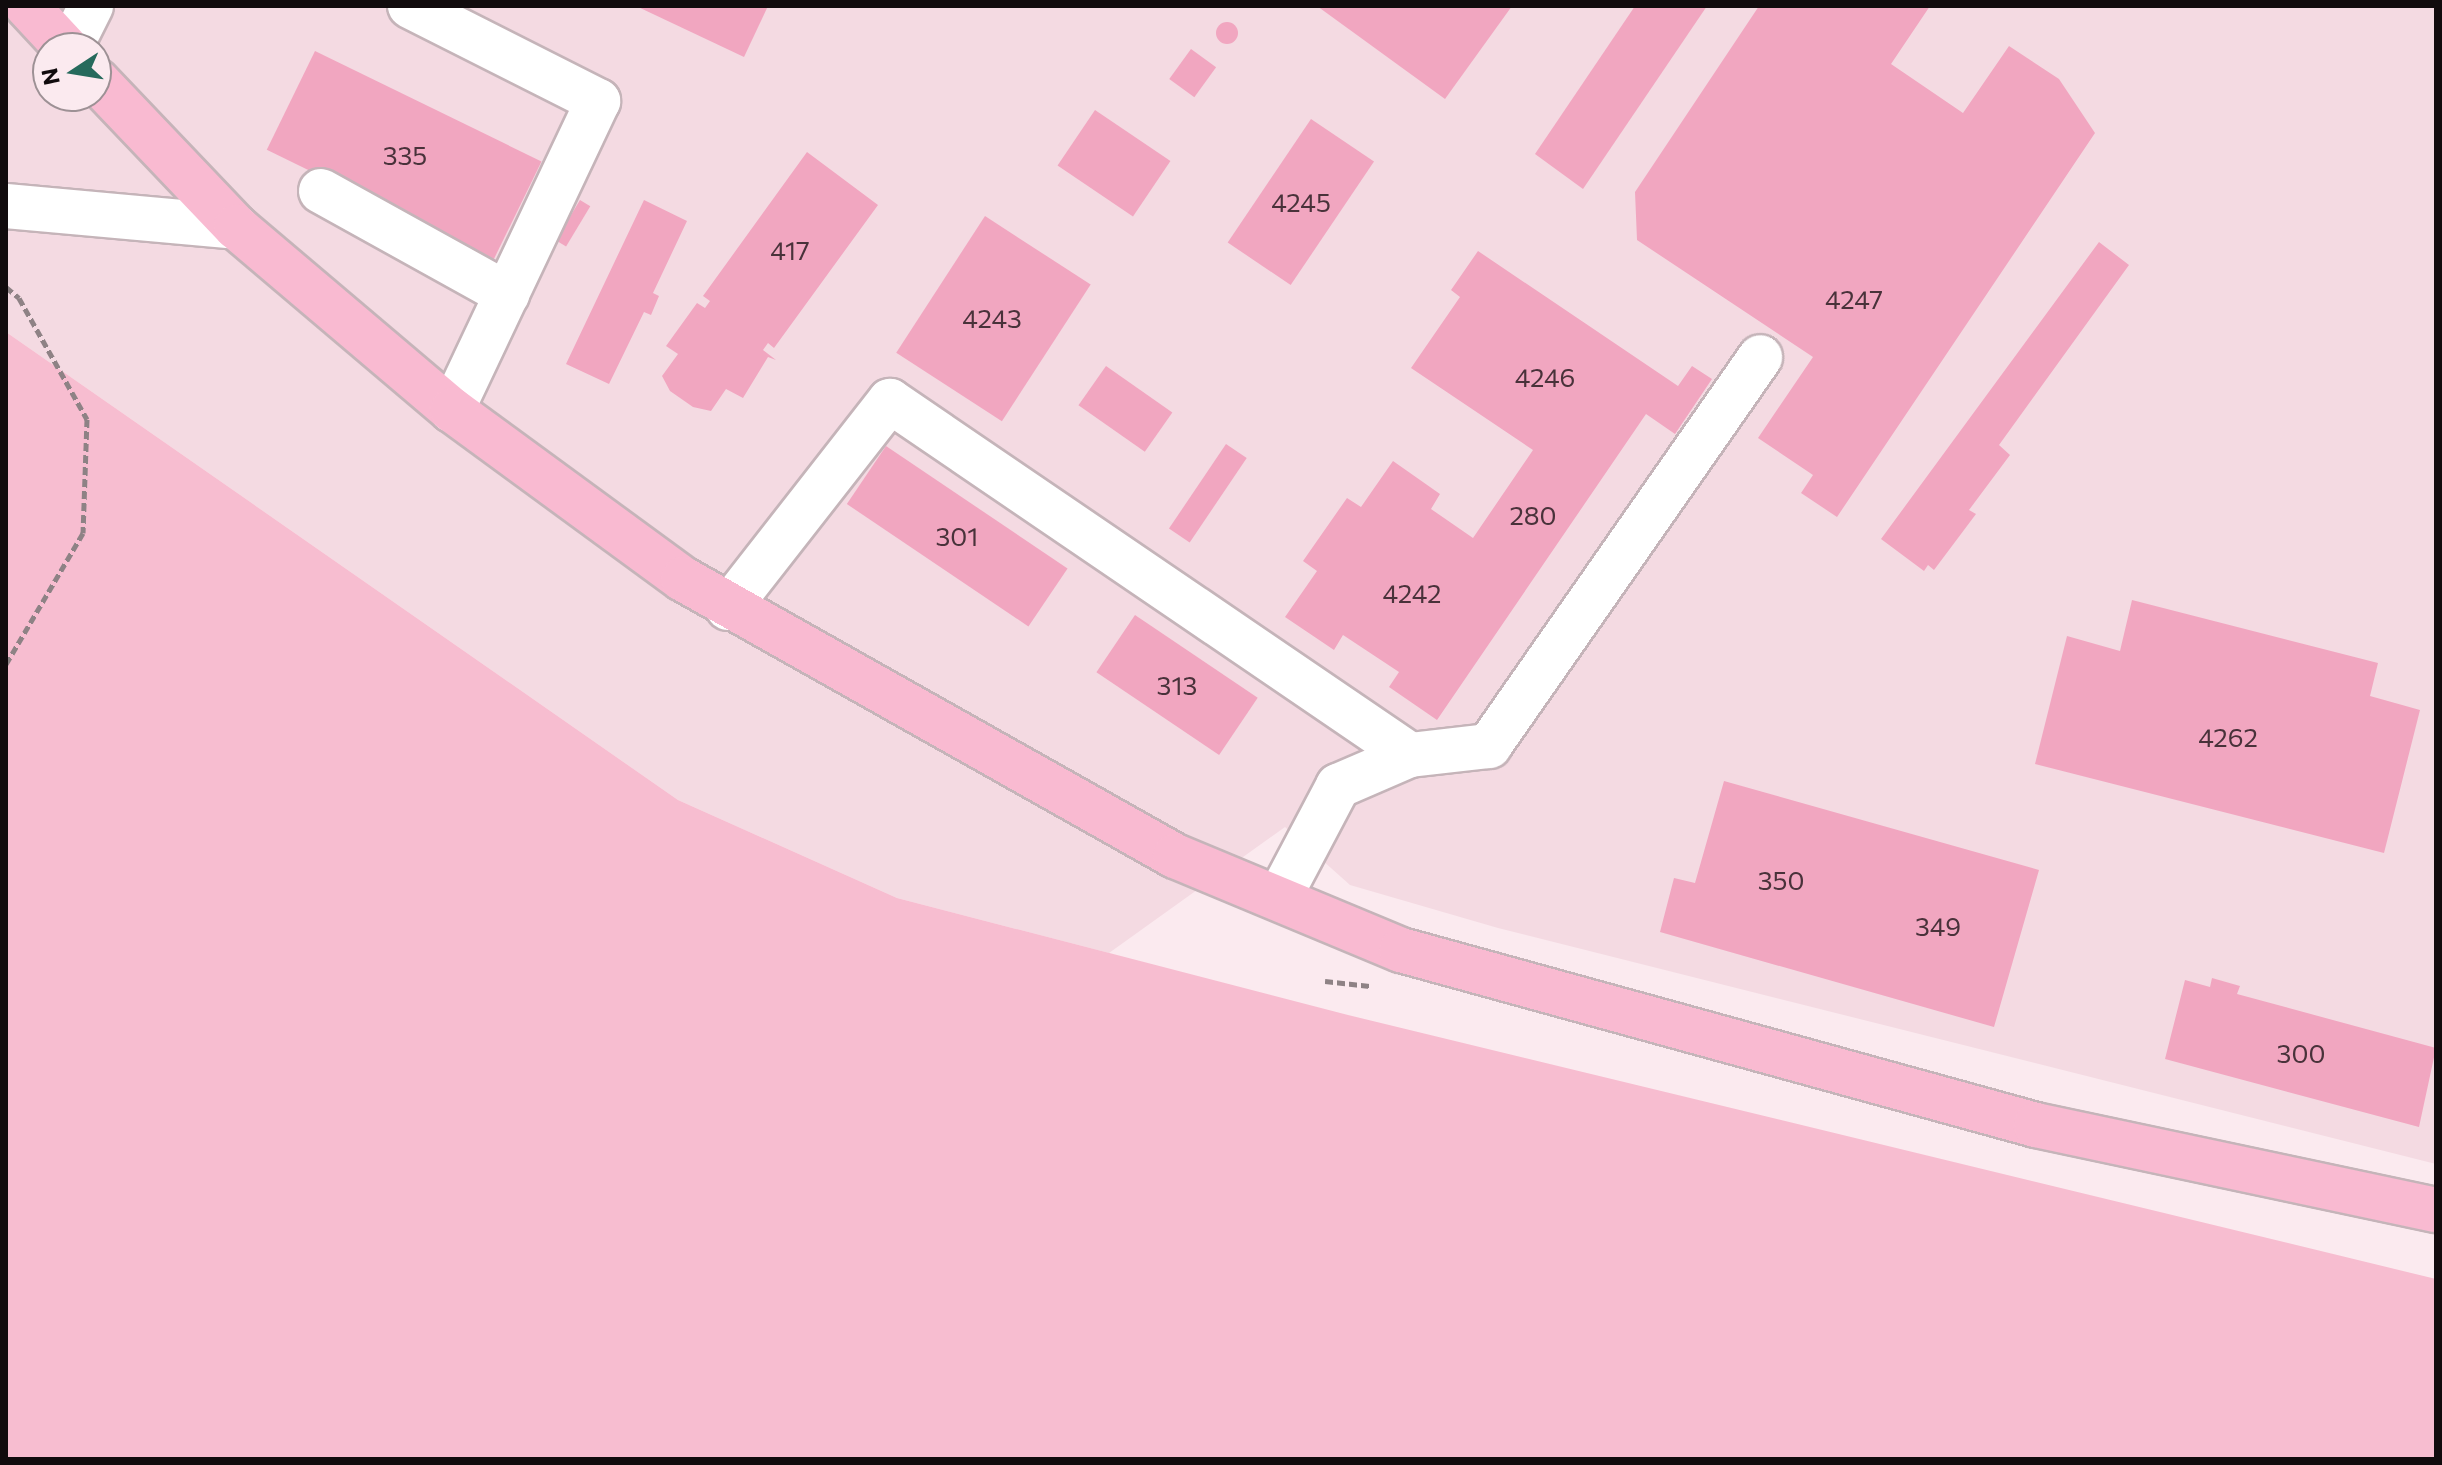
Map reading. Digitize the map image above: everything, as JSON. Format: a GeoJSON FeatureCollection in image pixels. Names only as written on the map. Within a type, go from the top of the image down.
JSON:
{"type":"FeatureCollection","features":[{"type":"Feature","properties":{"kind":"main road"},"geometry":{"type":"LineString","coordinates":[[27,6],[52,32]]}},
{"type":"Feature","properties":{"kind":"main road"},"geometry":{"type":"LineString","coordinates":[[112,97],[236,227],[452,410],[728,608],[1175,856],[1401,950],[2036,1125],[2436,1210]]}},
{"type":"Feature","properties":{"kind":"street"},"geometry":{"type":"LineString","coordinates":[[77,32],[91,6]]}},
{"type":"Feature","properties":{"kind":"street"},"geometry":{"type":"LineString","coordinates":[[410,6],[598,101],[452,410]]}},
{"type":"Feature","properties":{"kind":"street"},"geometry":{"type":"LineString","coordinates":[[321,191],[507,294]]}},
{"type":"Feature","properties":{"kind":"street"},"geometry":{"type":"LineString","coordinates":[[6,206],[236,227]]}},
{"type":"Feature","properties":{"kind":"street"},"geometry":{"type":"LineString","coordinates":[[1279,898],[1338,786],[1410,755],[1489,746],[1760,357]]}},
{"type":"Feature","properties":{"kind":"street"},"geometry":{"type":"LineString","coordinates":[[728,608],[890,401],[1410,755]]}},
{"type":"Feature","properties":{"kind":"path"},"geometry":{"type":"LineString","coordinates":[[6,287],[19,298],[87,419],[83,533],[6,664]]}},
{"type":"Feature","properties":{"kind":"path"},"geometry":{"type":"LineString","coordinates":[[1325,981],[1378,986]]}},
{"type":"Feature","properties":{"kind":"shaded area"},"geometry":{"type":"Polygon","coordinates":[[[6,6],[2436,6],[2436,1164],[1498,928],[1350,885],[1285,827],[1109,953],[897,898],[678,800],[6,332],[6,6]]]}},
{"type":"Feature","properties":{"kind":"shaded area"},"geometry":{"type":"Polygon","coordinates":[[[6,332],[678,800],[897,898],[1348,1015],[2436,1279],[2436,1459],[6,1459],[6,332]]]}},
{"type":"Feature","properties":{"kind":"building"},"geometry":{"type":"Polygon","coordinates":[[[636,6],[768,6],[744,57],[636,6]]]}},
{"type":"Feature","properties":{"kind":"building"},"geometry":{"type":"Polygon","coordinates":[[[1317,6],[1512,6],[1445,99],[1317,6]]]}},
{"type":"Feature","properties":{"kind":"building"},"geometry":{"type":"Polygon","coordinates":[[[1635,6],[1707,6],[1583,189],[1535,154],[1635,6]]]}},
{"type":"Feature","properties":{"kind":"building"},"geometry":{"type":"Polygon","coordinates":[[[1759,6],[1930,6],[1891,64],[1963,113],[2009,46],[2059,79],[2095,133],[1837,517],[1801,493],[1813,475],[1758,438],[1813,357],[1637,240],[1635,192],[1759,6]]]}},
{"type":"Feature","properties":{"kind":"building"},"geometry":{"type":"Polygon","coordinates":[[[1227,22],[1235,25],[1238,33],[1235,41],[1227,44],[1219,41],[1216,33],[1219,25],[1227,22]]]}},
{"type":"Feature","properties":{"kind":"building"},"geometry":{"type":"Polygon","coordinates":[[[1191,49],[1216,67],[1194,97],[1169,79],[1191,49]]]}},
{"type":"Feature","properties":{"kind":"building"},"geometry":{"type":"Polygon","coordinates":[[[315,51],[541,161],[493,260],[267,150],[315,51]]]}},
{"type":"Feature","properties":{"kind":"building"},"geometry":{"type":"Polygon","coordinates":[[[1095,110],[1170,161],[1133,216],[1058,166],[1095,110]]]}},
{"type":"Feature","properties":{"kind":"building"},"geometry":{"type":"Polygon","coordinates":[[[1311,119],[1374,161],[1291,285],[1228,243],[1311,119]]]}},
{"type":"Feature","properties":{"kind":"building"},"geometry":{"type":"Polygon","coordinates":[[[807,152],[878,205],[774,348],[768,343],[763,350],[776,360],[768,357],[743,398],[726,389],[711,411],[693,407],[670,391],[662,376],[678,354],[666,346],[697,303],[705,308],[710,301],[703,296],[807,152]]]}},
{"type":"Feature","properties":{"kind":"building"},"geometry":{"type":"Polygon","coordinates":[[[580,200],[590,206],[566,246],[556,240],[580,200]]]}},
{"type":"Feature","properties":{"kind":"building"},"geometry":{"type":"Polygon","coordinates":[[[644,200],[687,221],[653,293],[659,296],[651,315],[644,312],[609,384],[566,364],[644,200]]]}},
{"type":"Feature","properties":{"kind":"building"},"geometry":{"type":"Polygon","coordinates":[[[985,216],[1091,285],[1002,421],[896,353],[985,216]]]}},
{"type":"Feature","properties":{"kind":"building"},"geometry":{"type":"Polygon","coordinates":[[[2099,242],[2129,265],[1999,445],[2010,455],[1969,510],[1976,514],[1934,570],[1928,565],[1924,571],[1881,539],[2099,242]]]}},
{"type":"Feature","properties":{"kind":"building"},"geometry":{"type":"Polygon","coordinates":[[[1478,251],[1678,386],[1692,366],[1712,379],[1675,434],[1646,414],[1437,720],[1389,687],[1399,672],[1343,635],[1334,650],[1285,617],[1317,571],[1303,561],[1347,498],[1361,507],[1393,461],[1440,494],[1431,509],[1473,538],[1533,450],[1411,368],[1460,297],[1451,290],[1478,251]]]}},
{"type":"Feature","properties":{"kind":"building"},"geometry":{"type":"Polygon","coordinates":[[[1106,366],[1172,412],[1145,452],[1078,405],[1106,366]]]}},
{"type":"Feature","properties":{"kind":"building"},"geometry":{"type":"Polygon","coordinates":[[[1226,444],[1247,458],[1190,543],[1169,529],[1226,444]]]}},
{"type":"Feature","properties":{"kind":"building"},"geometry":{"type":"Polygon","coordinates":[[[886,446],[1068,568],[1028,626],[847,504],[886,446]]]}},
{"type":"Feature","properties":{"kind":"building"},"geometry":{"type":"Polygon","coordinates":[[[2132,600],[2378,663],[2370,696],[2420,710],[2384,853],[2035,764],[2067,636],[2120,651],[2132,600]]]}},
{"type":"Feature","properties":{"kind":"building"},"geometry":{"type":"Polygon","coordinates":[[[1135,615],[1258,698],[1219,755],[1096,672],[1135,615]]]}},
{"type":"Feature","properties":{"kind":"building"},"geometry":{"type":"Polygon","coordinates":[[[1724,781],[2039,870],[1994,1027],[1660,932],[1674,878],[1695,883],[1724,781]]]}},
{"type":"Feature","properties":{"kind":"building"},"geometry":{"type":"Polygon","coordinates":[[[2212,978],[2240,986],[2237,994],[2436,1048],[2419,1127],[2165,1059],[2185,980],[2210,987],[2212,978]]]}}]}
